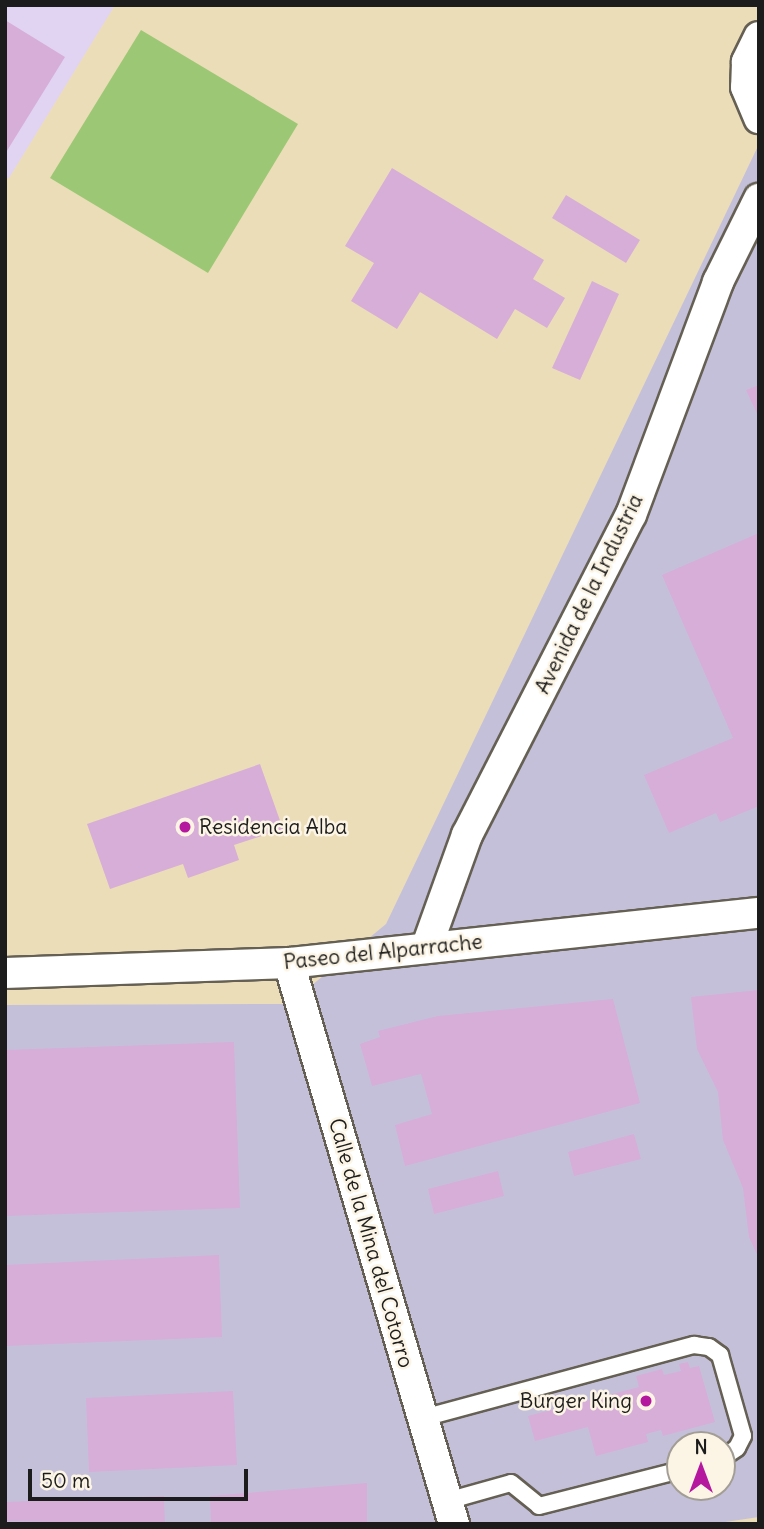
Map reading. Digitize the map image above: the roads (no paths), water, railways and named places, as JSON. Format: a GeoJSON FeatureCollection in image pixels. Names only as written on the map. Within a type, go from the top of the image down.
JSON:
{"type":"FeatureCollection","features":[{"type":"Feature","properties":{"kind":"street"},"geometry":{"type":"LineString","coordinates":[[759,37],[747,62],[746,87],[759,118]]}},
{"type":"Feature","properties":{"kind":"street","name":"Avenida de la Industria"},"geometry":{"type":"LineString","coordinates":[[427,946],[467,835],[631,515],[718,282],[759,199]]}},
{"type":"Feature","properties":{"kind":"street","name":"Paseo del Alparrache"},"geometry":{"type":"LineString","coordinates":[[5,973],[289,963],[427,946],[759,913]]}},
{"type":"Feature","properties":{"kind":"street","name":"Calle de la Mina del Cotorro"},"geometry":{"type":"LineString","coordinates":[[289,963],[451,1513]]}},
{"type":"Feature","properties":{"kind":"lane"},"geometry":{"type":"LineString","coordinates":[[423,1418],[694,1345],[720,1355],[743,1436],[736,1449]]}},
{"type":"Feature","properties":{"kind":"lane"},"geometry":{"type":"LineString","coordinates":[[451,1513],[511,1483],[539,1506],[666,1474]]}},
{"type":"Feature","properties":{"kind":"place","name":"Residencia Alba"},"geometry":{"type":"Point","coordinates":[185,827]}},
{"type":"Feature","properties":{"kind":"place","name":"Burger King"},"geometry":{"type":"Point","coordinates":[646,1401]}}]}
